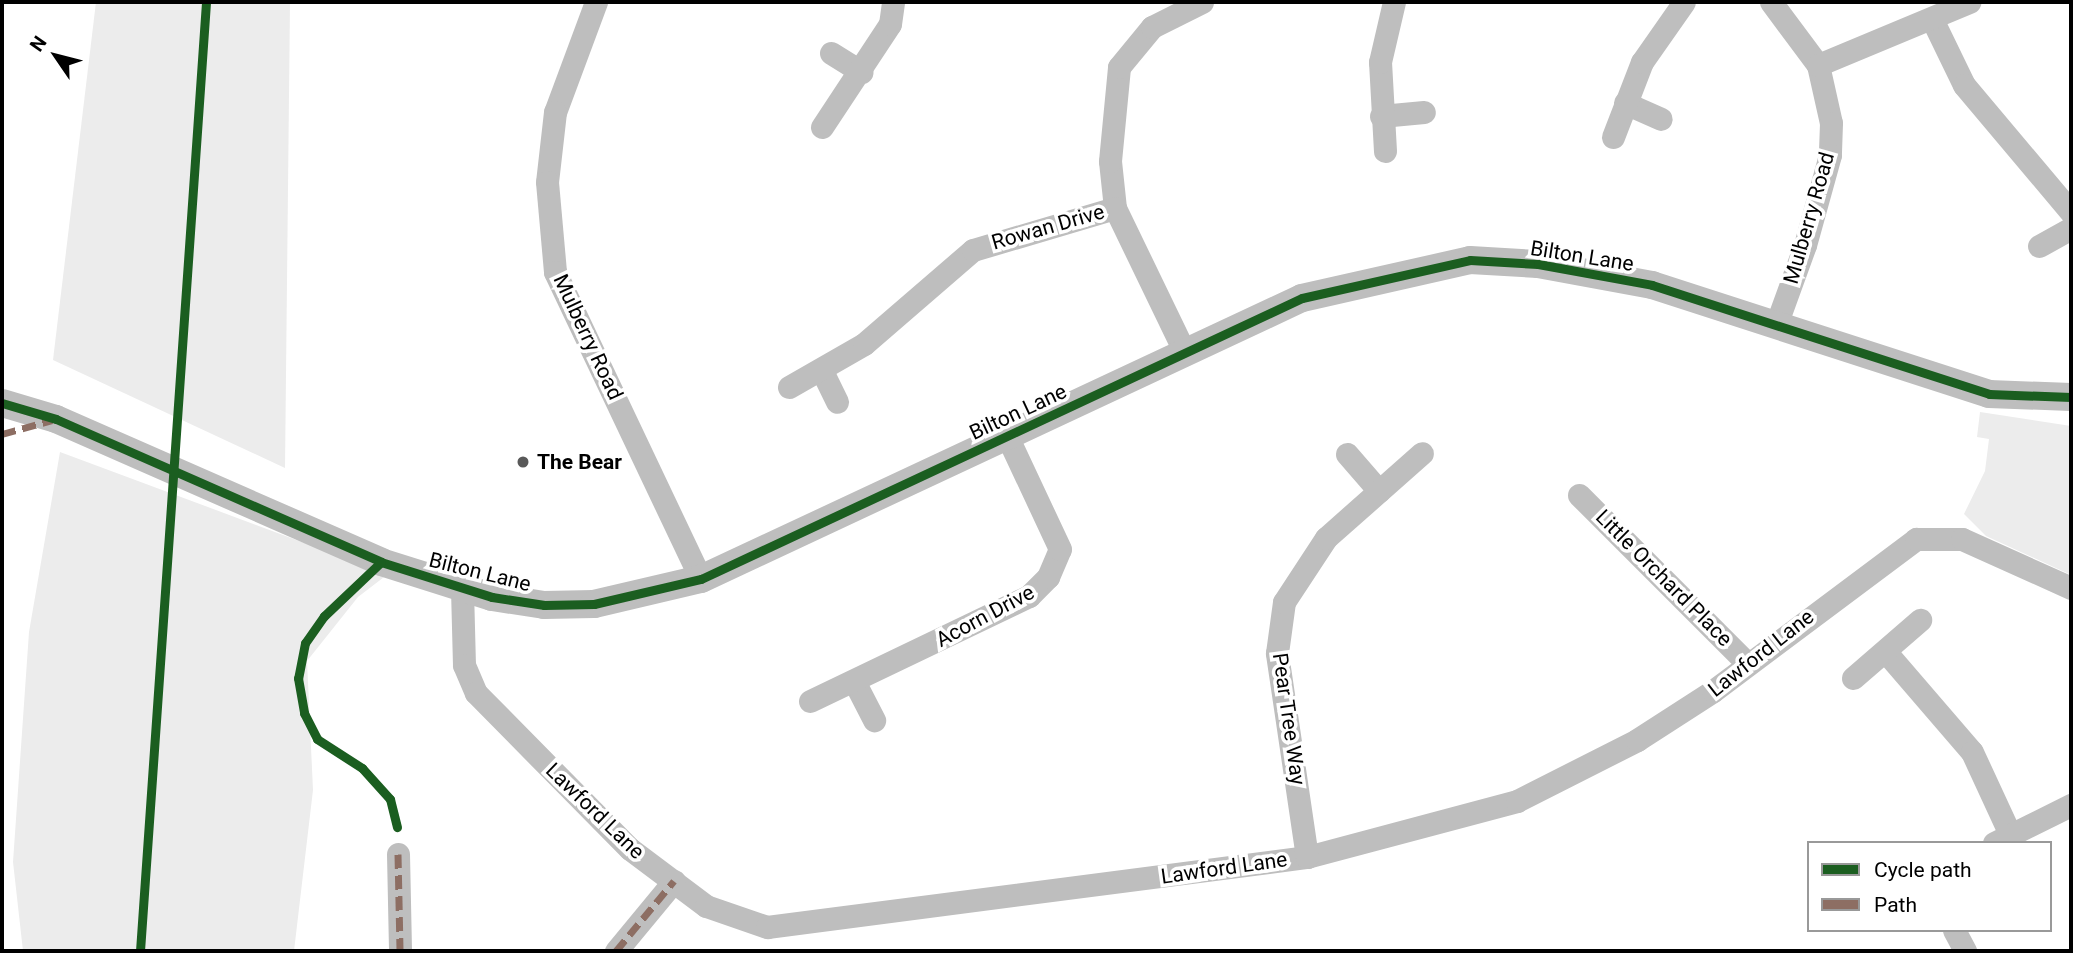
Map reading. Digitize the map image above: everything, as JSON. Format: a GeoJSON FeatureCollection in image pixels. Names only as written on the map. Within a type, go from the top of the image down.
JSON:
{"type":"FeatureCollection","features":[{"type":"Feature","properties":{"kind":"street","name":"Mulberry Road"},"geometry":{"type":"LineString","coordinates":[[596,2],[555,112],[547,182],[555,272],[701,579]]}},
{"type":"Feature","properties":{"kind":"street"},"geometry":{"type":"LineString","coordinates":[[822,127],[861,72],[890,24],[892,2]]}},
{"type":"Feature","properties":{"kind":"street"},"geometry":{"type":"LineString","coordinates":[[1115,208],[1111,161],[1119,67],[1134,43],[1174,7],[1202,2]]}},
{"type":"Feature","properties":{"kind":"street"},"geometry":{"type":"LineString","coordinates":[[1385,151],[1380,62],[1394,2]]}},
{"type":"Feature","properties":{"kind":"street"},"geometry":{"type":"LineString","coordinates":[[1613,137],[1642,62],[1684,2]]}},
{"type":"Feature","properties":{"kind":"street","name":"Mulberry Road"},"geometry":{"type":"LineString","coordinates":[[1771,2],[1818,65],[1831,123],[1830,155],[1776,325]]}},
{"type":"Feature","properties":{"kind":"street"},"geometry":{"type":"LineString","coordinates":[[1818,65],[1969,2]]}},
{"type":"Feature","properties":{"kind":"street"},"geometry":{"type":"LineString","coordinates":[[1932,19],[1964,85],[2071,212]]}},
{"type":"Feature","properties":{"kind":"street"},"geometry":{"type":"LineString","coordinates":[[831,53],[861,72]]}},
{"type":"Feature","properties":{"kind":"street"},"geometry":{"type":"LineString","coordinates":[[1625,103],[1661,119]]}},
{"type":"Feature","properties":{"kind":"street"},"geometry":{"type":"LineString","coordinates":[[1381,116],[1424,112]]}},
{"type":"Feature","properties":{"kind":"street","name":"Rowan Drive"},"geometry":{"type":"LineString","coordinates":[[789,387],[823,373],[973,250],[1115,208],[1185,353]]}},
{"type":"Feature","properties":{"kind":"street"},"geometry":{"type":"LineString","coordinates":[[2039,246],[2071,228]]}},
{"type":"Feature","properties":{"kind":"street","name":"Bilton Lane"},"geometry":{"type":"LineString","coordinates":[[2,403],[56,419],[272,517],[462,589],[522,603],[594,604],[701,579],[1302,298],[1470,260],[1538,264],[1652,285],[1989,394],[2071,397]]}},
{"type":"Feature","properties":{"kind":"street"},"geometry":{"type":"LineString","coordinates":[[823,373],[837,402]]}},
{"type":"Feature","properties":{"kind":"street","name":"Acorn Drive"},"geometry":{"type":"LineString","coordinates":[[810,701],[855,683],[1029,596],[1048,577],[1060,549],[1007,436]]}},
{"type":"Feature","properties":{"kind":"street","name":"Pear Tree Way"},"geometry":{"type":"LineString","coordinates":[[1307,857],[1277,653],[1284,602],[1325,538],[1422,453]]}},
{"type":"Feature","properties":{"kind":"street"},"geometry":{"type":"LineString","coordinates":[[1347,454],[1379,491]]}},
{"type":"Feature","properties":{"kind":"street","name":"Little Orchard Place"},"geometry":{"type":"LineString","coordinates":[[1579,495],[1747,663]]}},
{"type":"Feature","properties":{"kind":"street","name":"Lawford Lane"},"geometry":{"type":"LineString","coordinates":[[462,589],[464,665],[475,693],[630,849],[706,905],[767,928],[1307,857],[1517,801],[1637,740],[1916,539],[1962,539],[2071,588]]}},
{"type":"Feature","properties":{"kind":"street"},"geometry":{"type":"LineString","coordinates":[[1853,678],[1920,620]]}},
{"type":"Feature","properties":{"kind":"street"},"geometry":{"type":"LineString","coordinates":[[1885,652],[1972,752],[2002,837],[2071,805]]}},
{"type":"Feature","properties":{"kind":"street"},"geometry":{"type":"LineString","coordinates":[[855,683],[874,720]]}},
{"type":"Feature","properties":{"kind":"street"},"geometry":{"type":"LineString","coordinates":[[398,854],[400,951]]}},
{"type":"Feature","properties":{"kind":"street"},"geometry":{"type":"LineString","coordinates":[[616,951],[674,881]]}},
{"type":"Feature","properties":{"kind":"street"},"geometry":{"type":"LineString","coordinates":[[1955,932],[1965,951]]}},
{"type":"Feature","properties":{"kind":"shaded area"},"geometry":{"type":"Polygon","coordinates":[[[96,2],[290,2],[285,468],[53,360],[96,2]]]}},
{"type":"Feature","properties":{"kind":"shaded area"},"geometry":{"type":"Polygon","coordinates":[[[1980,412],[2071,426],[2071,575],[1986,536],[1964,514],[1985,471],[1989,439],[1977,437],[1980,412]]]}},
{"type":"Feature","properties":{"kind":"shaded area"},"geometry":{"type":"Polygon","coordinates":[[[60,452],[388,574],[358,597],[307,661],[313,790],[294,951],[23,951],[13,862],[29,632],[60,452]]]}},
{"type":"Feature","properties":{"kind":"marked path"},"geometry":{"type":"LineString","coordinates":[[2,434],[52,420]]}},
{"type":"Feature","properties":{"kind":"marked path"},"geometry":{"type":"LineString","coordinates":[[398,854],[400,951]]}},
{"type":"Feature","properties":{"kind":"marked path"},"geometry":{"type":"LineString","coordinates":[[616,951],[674,881]]}},
{"type":"Feature","properties":{"kind":"cycle path"},"geometry":{"type":"LineString","coordinates":[[140,951],[206,2]]}},
{"type":"Feature","properties":{"kind":"cycle path"},"geometry":{"type":"LineString","coordinates":[[2,403],[56,419],[381,562],[492,597],[544,605],[594,604],[701,579],[1302,298],[1470,260],[1538,264],[1652,285],[1989,394],[2071,397]]}},
{"type":"Feature","properties":{"kind":"cycle path"},"geometry":{"type":"LineString","coordinates":[[381,562],[324,616],[305,643],[298,678],[304,713],[317,739],[362,768],[390,799],[397,827]]}},
{"type":"Feature","properties":{"kind":"place","name":"The Bear"},"geometry":{"type":"Point","coordinates":[523,462]}}]}
